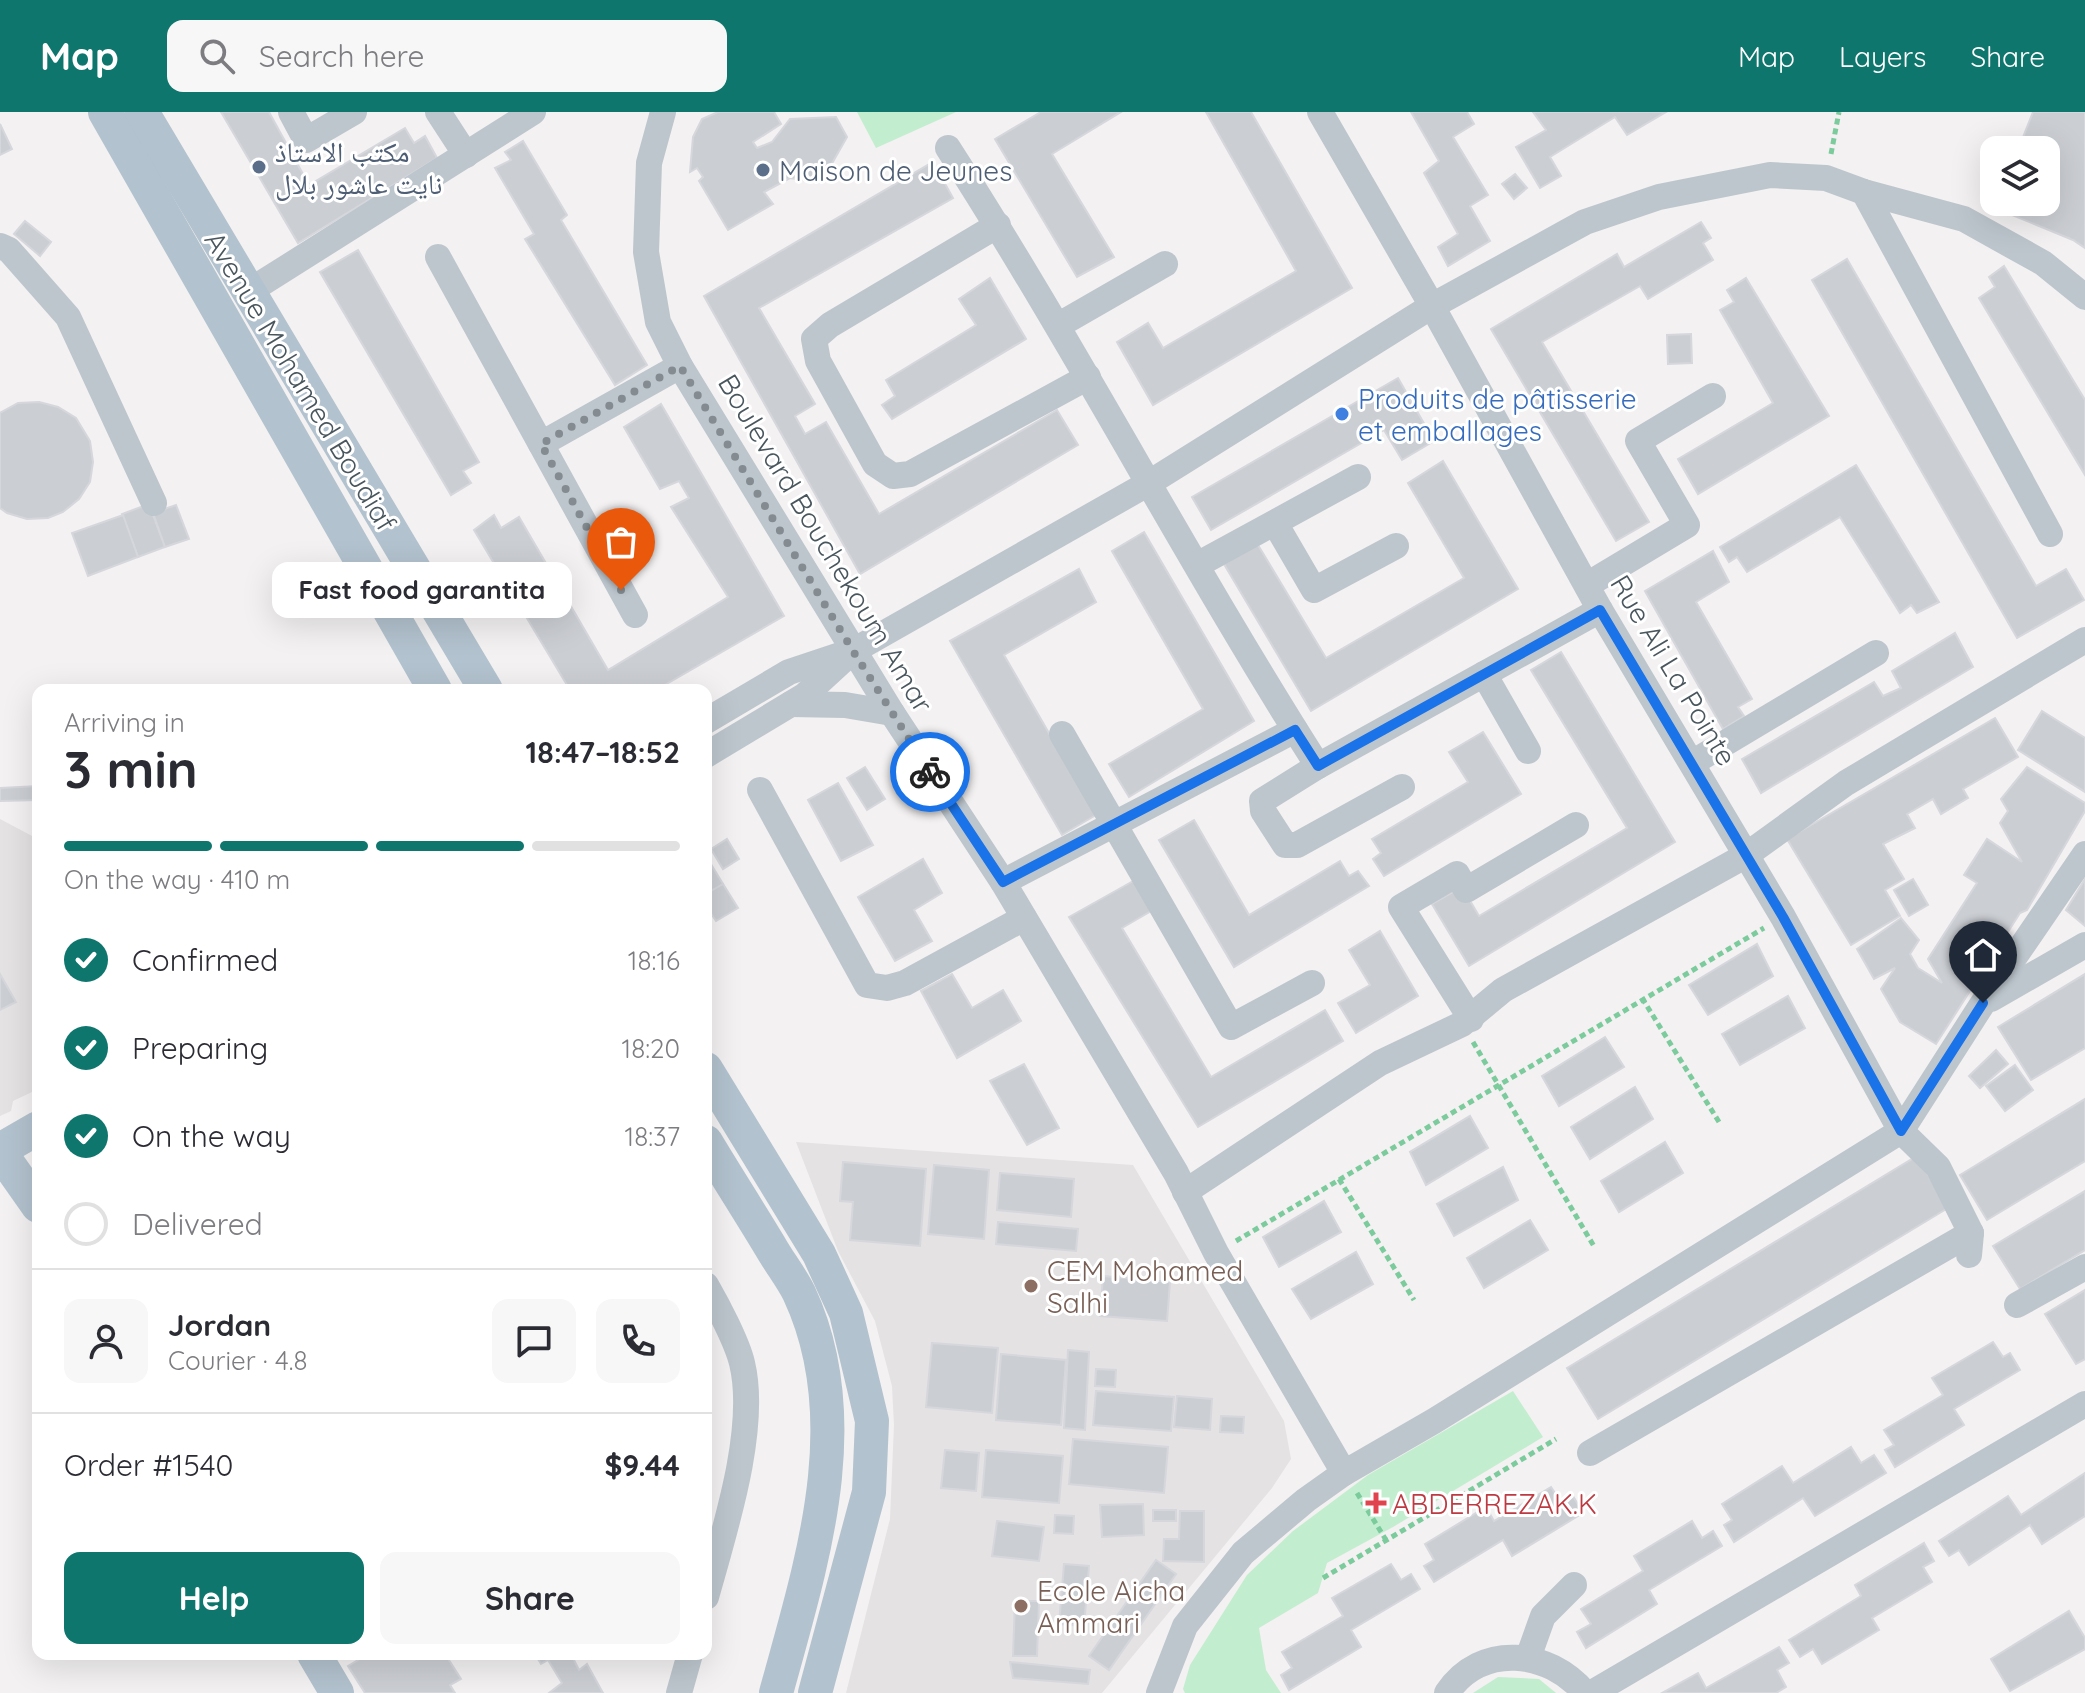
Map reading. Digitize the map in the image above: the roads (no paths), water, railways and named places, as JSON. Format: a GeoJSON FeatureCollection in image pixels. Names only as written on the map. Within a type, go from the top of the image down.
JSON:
{"type":"FeatureCollection","features":[{"type":"Feature","properties":{"kind":"main road","name":"Avenue Mohamed Boudiaf"},"geometry":{"type":"LineString","coordinates":[[105,112],[432,684]]}},
{"type":"Feature","properties":{"kind":"main road","name":"Avenue Mohamed Boudiaf"},"geometry":{"type":"LineString","coordinates":[[142,112],[482,684]]}},
{"type":"Feature","properties":{"kind":"main road"},"geometry":{"type":"LineString","coordinates":[[712,1079],[819,1254],[846,1313],[872,1421],[869,1492],[815,1693]]}},
{"type":"Feature","properties":{"kind":"main road"},"geometry":{"type":"LineString","coordinates":[[32,1132],[0,1151],[32,1197]]}},
{"type":"Feature","properties":{"kind":"main road"},"geometry":{"type":"LineString","coordinates":[[712,1152],[799,1293],[819,1351],[828,1410],[828,1459],[819,1515],[776,1693]]}},
{"type":"Feature","properties":{"kind":"main road"},"geometry":{"type":"LineString","coordinates":[[318,1660],[337,1693]]}},
{"type":"Feature","properties":{"kind":"street"},"geometry":{"type":"LineString","coordinates":[[291,112],[306,140],[354,112]]}},
{"type":"Feature","properties":{"kind":"street"},"geometry":{"type":"LineString","coordinates":[[438,112],[466,155]]}},
{"type":"Feature","properties":{"kind":"street"},"geometry":{"type":"LineString","coordinates":[[248,292],[533,112]]}},
{"type":"Feature","properties":{"kind":"street","name":"Boulevard Bouchekoum Amar"},"geometry":{"type":"LineString","coordinates":[[663,112],[649,163],[646,252],[658,322],[680,366],[853,651],[1003,882],[1176,1173],[1216,1253],[1344,1473]]}},
{"type":"Feature","properties":{"kind":"street","name":"Rue Ali La Pointe"},"geometry":{"type":"LineString","coordinates":[[1320,112],[1432,306],[1600,610],[1783,917],[1901,1131],[1938,1167],[1970,1244],[1590,1453]]}},
{"type":"Feature","properties":{"kind":"street"},"geometry":{"type":"LineString","coordinates":[[948,148],[1059,325],[1197,565],[1318,766]]}},
{"type":"Feature","properties":{"kind":"street"},"geometry":{"type":"LineString","coordinates":[[712,717],[789,672],[853,651],[1149,483],[1432,306],[1585,222],[1659,197],[1770,175],[1826,178],[1864,192],[1964,219],[2043,263],[2085,297]]}},
{"type":"Feature","properties":{"kind":"street"},"geometry":{"type":"LineString","coordinates":[[1864,192],[2050,534]]}},
{"type":"Feature","properties":{"kind":"street"},"geometry":{"type":"LineString","coordinates":[[998,225],[830,325],[814,339],[818,361],[875,464],[893,476],[910,474],[1088,377]]}},
{"type":"Feature","properties":{"kind":"street"},"geometry":{"type":"LineString","coordinates":[[0,246],[9,250],[68,317],[154,503]]}},
{"type":"Feature","properties":{"kind":"street"},"geometry":{"type":"LineString","coordinates":[[438,257],[635,615]]}},
{"type":"Feature","properties":{"kind":"street"},"geometry":{"type":"LineString","coordinates":[[1059,325],[1165,264]]}},
{"type":"Feature","properties":{"kind":"street"},"geometry":{"type":"LineString","coordinates":[[541,444],[680,366]]}},
{"type":"Feature","properties":{"kind":"street"},"geometry":{"type":"LineString","coordinates":[[1587,585],[1687,525],[1638,441],[1713,396]]}},
{"type":"Feature","properties":{"kind":"street"},"geometry":{"type":"LineString","coordinates":[[1197,565],[1358,477]]}},
{"type":"Feature","properties":{"kind":"street"},"geometry":{"type":"LineString","coordinates":[[1275,523],[1314,590],[1396,546]]}},
{"type":"Feature","properties":{"kind":"street"},"geometry":{"type":"LineString","coordinates":[[1402,787],[1297,845],[1285,845],[1263,811],[1262,801],[1318,766],[1600,610]]}},
{"type":"Feature","properties":{"kind":"street"},"geometry":{"type":"LineString","coordinates":[[1185,1192],[1380,1063],[1466,1021],[1503,990],[1745,856],[1846,783],[2085,640]]}},
{"type":"Feature","properties":{"kind":"street"},"geometry":{"type":"LineString","coordinates":[[712,751],[815,687],[853,651]]}},
{"type":"Feature","properties":{"kind":"street"},"geometry":{"type":"LineString","coordinates":[[1692,763],[1876,653]]}},
{"type":"Feature","properties":{"kind":"street"},"geometry":{"type":"LineString","coordinates":[[1484,674],[1528,751]]}},
{"type":"Feature","properties":{"kind":"street"},"geometry":{"type":"LineString","coordinates":[[791,704],[845,705],[892,713]]}},
{"type":"Feature","properties":{"kind":"street"},"geometry":{"type":"LineString","coordinates":[[1003,882],[1295,730]]}},
{"type":"Feature","properties":{"kind":"street"},"geometry":{"type":"LineString","coordinates":[[1062,734],[1231,1027],[1312,983]]}},
{"type":"Feature","properties":{"kind":"street"},"geometry":{"type":"LineString","coordinates":[[760,790],[867,985],[887,988],[905,983],[1024,918]]}},
{"type":"Feature","properties":{"kind":"street"},"geometry":{"type":"LineString","coordinates":[[1466,1021],[1401,907],[1457,874],[1466,890],[1576,825]]}},
{"type":"Feature","properties":{"kind":"street"},"geometry":{"type":"LineString","coordinates":[[1159,1693],[1185,1626],[1243,1553],[1306,1500],[1344,1473],[1447,1413],[1901,1131],[1983,1003],[2085,854]]}},
{"type":"Feature","properties":{"kind":"street"},"geometry":{"type":"LineString","coordinates":[[1983,1003],[2085,945]]}},
{"type":"Feature","properties":{"kind":"street"},"geometry":{"type":"LineString","coordinates":[[2017,1305],[2085,1267]]}},
{"type":"Feature","properties":{"kind":"street"},"geometry":{"type":"LineString","coordinates":[[712,1298],[742,1363],[746,1422],[736,1483],[712,1568]]}},
{"type":"Feature","properties":{"kind":"street"},"geometry":{"type":"LineString","coordinates":[[1592,1693],[2085,1404]]}},
{"type":"Feature","properties":{"kind":"street"},"geometry":{"type":"LineString","coordinates":[[1528,1658],[1543,1616],[1574,1585]]}},
{"type":"Feature","properties":{"kind":"street"},"geometry":{"type":"LineString","coordinates":[[1447,1693],[1476,1667],[1500,1658],[1528,1658],[1553,1666],[1571,1677],[1585,1693]]}},
{"type":"Feature","properties":{"kind":"street"},"geometry":{"type":"LineString","coordinates":[[679,1693],[688,1660]]}},
{"type":"Feature","properties":{"kind":"place","name":"مكتب الاستاذ نايت عاشور بلال"},"geometry":{"type":"Point","coordinates":[259,167]}},
{"type":"Feature","properties":{"kind":"place","name":"Maison de Jeunes"},"geometry":{"type":"Point","coordinates":[763,170]}},
{"type":"Feature","properties":{"kind":"place","name":"Produits de pâtisserie et emballages"},"geometry":{"type":"Point","coordinates":[1342,414]}},
{"type":"Feature","properties":{"kind":"place","name":"Fast food garantita"},"geometry":{"type":"Point","coordinates":[621,590]}},
{"type":"Feature","properties":{"kind":"place","name":"CEM Mohamed Salhi"},"geometry":{"type":"Point","coordinates":[1031,1286]}},
{"type":"Feature","properties":{"kind":"place","name":"ABDERREZAK.K"},"geometry":{"type":"Point","coordinates":[1376,1503]}},
{"type":"Feature","properties":{"kind":"place","name":"Ecole Aicha Ammari"},"geometry":{"type":"Point","coordinates":[1021,1606]}}]}
